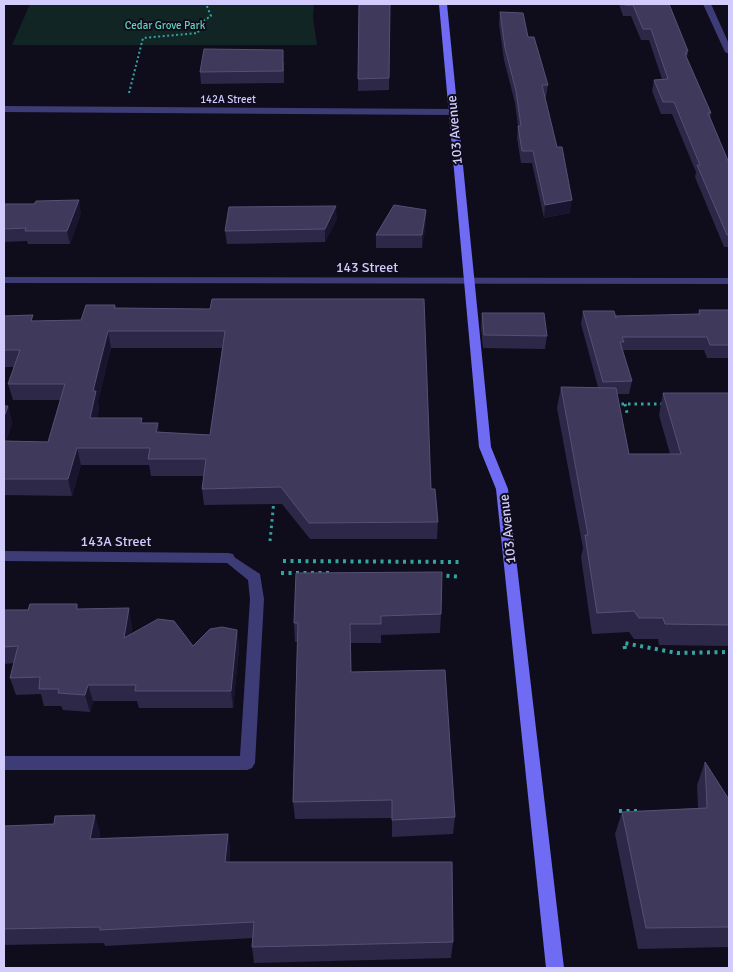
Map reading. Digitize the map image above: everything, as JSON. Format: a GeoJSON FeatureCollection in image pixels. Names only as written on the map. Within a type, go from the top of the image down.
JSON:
{"type":"FeatureCollection","features":[{"type":"Feature","properties":{"kind":"street","name":"103 Avenue"},"geometry":{"type":"LineString","coordinates":[[442,4],[485,447],[502,488],[555,968]]}},
{"type":"Feature","properties":{"kind":"street"},"geometry":{"type":"LineString","coordinates":[[707,4],[729,52]]}},
{"type":"Feature","properties":{"kind":"street","name":"142A Street"},"geometry":{"type":"LineString","coordinates":[[4,109],[453,112]]}},
{"type":"Feature","properties":{"kind":"street","name":"143 Street"},"geometry":{"type":"LineString","coordinates":[[4,280],[729,281]]}},
{"type":"Feature","properties":{"kind":"street","name":"143A Street"},"geometry":{"type":"LineString","coordinates":[[4,556],[228,558],[255,578],[257,599],[247,763],[4,763]]}},
{"type":"Feature","properties":{"kind":"path"},"geometry":{"type":"LineString","coordinates":[[127,99],[143,38],[198,33],[200,22],[211,16],[206,4]]}},
{"type":"Feature","properties":{"kind":"path"},"geometry":{"type":"LineString","coordinates":[[608,404],[672,404]]}},
{"type":"Feature","properties":{"kind":"path"},"geometry":{"type":"LineString","coordinates":[[624,404],[626,413]]}},
{"type":"Feature","properties":{"kind":"path"},"geometry":{"type":"LineString","coordinates":[[270,541],[275,491]]}},
{"type":"Feature","properties":{"kind":"path"},"geometry":{"type":"LineString","coordinates":[[283,561],[460,562]]}},
{"type":"Feature","properties":{"kind":"path"},"geometry":{"type":"LineString","coordinates":[[281,573],[340,573]]}},
{"type":"Feature","properties":{"kind":"path"},"geometry":{"type":"LineString","coordinates":[[437,574],[461,577]]}},
{"type":"Feature","properties":{"kind":"path"},"geometry":{"type":"LineString","coordinates":[[625,649],[624,643],[677,653],[729,652]]}},
{"type":"Feature","properties":{"kind":"path"},"geometry":{"type":"LineString","coordinates":[[619,811],[649,811]]}},
{"type":"Feature","properties":{"kind":"green space","name":"Cedar Grove Park"},"geometry":{"type":"Polygon","coordinates":[[[30,4],[314,4],[313,18],[317,45],[12,45],[30,4]]]}},
{"type":"Feature","properties":{"kind":"building"},"geometry":{"type":"Polygon","coordinates":[[[359,4],[390,4],[389,78],[358,79],[359,4]]]}},
{"type":"Feature","properties":{"kind":"building"},"geometry":{"type":"Polygon","coordinates":[[[624,4],[669,4],[688,51],[685,54],[711,113],[708,113],[729,163],[729,235],[727,235],[697,165],[700,165],[674,102],[663,102],[654,80],[668,79],[651,29],[643,29],[633,5],[624,4]]]}},
{"type":"Feature","properties":{"kind":"building"},"geometry":{"type":"Polygon","coordinates":[[[500,12],[523,13],[528,37],[534,37],[548,85],[542,85],[557,147],[562,147],[572,200],[545,205],[533,151],[522,151],[516,91],[505,48],[500,12]]]}},
{"type":"Feature","properties":{"kind":"building"},"geometry":{"type":"Polygon","coordinates":[[[204,49],[283,50],[283,71],[200,72],[204,49]]]}},
{"type":"Feature","properties":{"kind":"building"},"geometry":{"type":"Polygon","coordinates":[[[79,200],[67,231],[25,231],[26,228],[4,229],[4,204],[34,204],[36,201],[79,200]]]}},
{"type":"Feature","properties":{"kind":"building"},"geometry":{"type":"Polygon","coordinates":[[[394,205],[426,210],[422,235],[376,235],[394,205]]]}},
{"type":"Feature","properties":{"kind":"building"},"geometry":{"type":"Polygon","coordinates":[[[336,206],[325,229],[225,231],[229,207],[336,206]]]}},
{"type":"Feature","properties":{"kind":"building"},"geometry":{"type":"Polygon","coordinates":[[[212,299],[424,299],[431,489],[435,489],[438,522],[309,523],[281,487],[202,489],[206,459],[148,459],[150,448],[77,448],[68,479],[4,479],[4,441],[48,442],[65,384],[8,384],[20,350],[4,350],[4,316],[33,315],[31,321],[81,320],[86,305],[115,305],[114,308],[210,309],[212,299]],[[108,331],[93,391],[96,391],[90,418],[142,418],[141,423],[158,423],[156,432],[210,435],[225,331],[108,331]]]}},
{"type":"Feature","properties":{"kind":"building"},"geometry":{"type":"Polygon","coordinates":[[[699,310],[729,310],[729,345],[710,345],[707,337],[622,337],[624,342],[620,342],[632,381],[603,382],[583,311],[614,311],[616,318],[616,316],[700,314],[699,310]]]}},
{"type":"Feature","properties":{"kind":"building"},"geometry":{"type":"Polygon","coordinates":[[[482,313],[544,313],[547,336],[484,335],[482,313]]]}},
{"type":"Feature","properties":{"kind":"building"},"geometry":{"type":"Polygon","coordinates":[[[561,387],[616,388],[629,454],[681,454],[663,393],[729,393],[729,625],[665,624],[663,618],[639,618],[634,611],[597,613],[585,535],[588,535],[561,387]]]}},
{"type":"Feature","properties":{"kind":"building"},"geometry":{"type":"Polygon","coordinates":[[[4,406],[8,406],[4,417],[4,406]]]}},
{"type":"Feature","properties":{"kind":"building"},"geometry":{"type":"Polygon","coordinates":[[[442,572],[441,614],[381,616],[381,624],[350,624],[351,672],[445,670],[455,817],[392,820],[392,800],[293,802],[298,623],[294,623],[296,573],[442,572]]]}},
{"type":"Feature","properties":{"kind":"building"},"geometry":{"type":"Polygon","coordinates":[[[30,604],[77,604],[77,609],[129,608],[124,638],[158,619],[174,621],[193,646],[210,629],[222,627],[237,630],[231,691],[135,691],[136,685],[88,685],[85,695],[58,693],[59,689],[39,689],[40,677],[10,678],[18,646],[4,647],[4,610],[28,610],[30,604]]]}},
{"type":"Feature","properties":{"kind":"building"},"geometry":{"type":"Polygon","coordinates":[[[705,762],[729,798],[729,927],[646,928],[622,812],[707,808],[705,762]]]}},
{"type":"Feature","properties":{"kind":"building"},"geometry":{"type":"Polygon","coordinates":[[[95,815],[90,839],[228,834],[225,862],[452,862],[453,942],[252,947],[254,922],[100,930],[100,927],[4,929],[4,826],[54,824],[55,816],[95,815]]]}}]}
